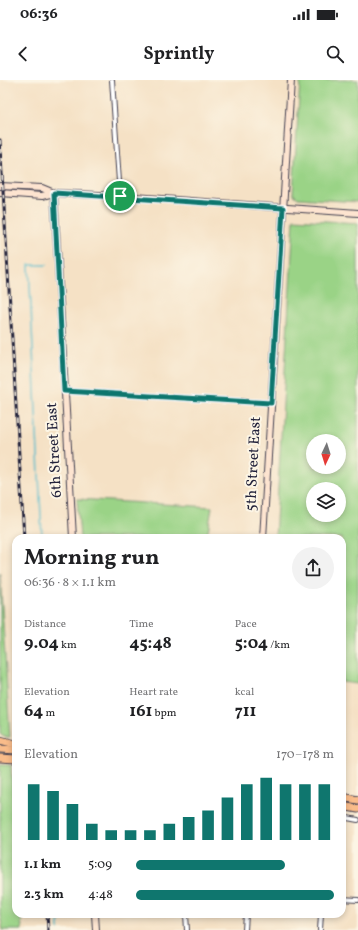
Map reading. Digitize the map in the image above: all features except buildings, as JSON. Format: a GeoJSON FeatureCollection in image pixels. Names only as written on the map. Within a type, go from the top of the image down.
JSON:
{"type":"FeatureCollection","features":[{"type":"Feature","properties":{"kind":"highway"},"geometry":{"type":"LineString","coordinates":[[0,740],[12,743]]}},
{"type":"Feature","properties":{"kind":"highway"},"geometry":{"type":"LineString","coordinates":[[0,749],[12,750]]}},
{"type":"Feature","properties":{"kind":"highway"},"geometry":{"type":"LineString","coordinates":[[0,758],[12,759]]}},
{"type":"Feature","properties":{"kind":"highway"},"geometry":{"type":"LineString","coordinates":[[346,798],[358,800]]}},
{"type":"Feature","properties":{"kind":"highway"},"geometry":{"type":"LineString","coordinates":[[346,807],[358,809]]}},
{"type":"Feature","properties":{"kind":"street"},"geometry":{"type":"LineString","coordinates":[[112,80],[120,196]]}},
{"type":"Feature","properties":{"kind":"street","name":"5th Street East"},"geometry":{"type":"LineString","coordinates":[[263,534],[291,80]]}},
{"type":"Feature","properties":{"kind":"street"},"geometry":{"type":"LineString","coordinates":[[0,186],[42,188],[54,193]]}},
{"type":"Feature","properties":{"kind":"street"},"geometry":{"type":"LineString","coordinates":[[0,193],[42,196],[54,193],[120,196],[358,213]]}},
{"type":"Feature","properties":{"kind":"street","name":"6th Street East"},"geometry":{"type":"LineString","coordinates":[[54,193],[73,534]]}},
{"type":"Feature","properties":{"kind":"street"},"geometry":{"type":"LineString","coordinates":[[64,391],[271,403]]}},
{"type":"Feature","properties":{"kind":"street"},"geometry":{"type":"LineString","coordinates":[[346,818],[358,820]]}},
{"type":"Feature","properties":{"kind":"street"},"geometry":{"type":"LineString","coordinates":[[346,899],[358,900]]}},
{"type":"Feature","properties":{"kind":"street"},"geometry":{"type":"LineString","coordinates":[[95,918],[96,930]]}},
{"type":"Feature","properties":{"kind":"street"},"geometry":{"type":"LineString","coordinates":[[186,918],[187,930]]}},
{"type":"Feature","properties":{"kind":"street"},"geometry":{"type":"LineString","coordinates":[[245,930],[246,918]]}},
{"type":"Feature","properties":{"kind":"street"},"geometry":{"type":"LineString","coordinates":[[320,930],[321,918]]}},
{"type":"Feature","properties":{"kind":"green space"},"geometry":{"type":"Polygon","coordinates":[[[300,80],[358,80],[358,202],[298,198],[293,194],[300,80]]]}},
{"type":"Feature","properties":{"kind":"green space"},"geometry":{"type":"Polygon","coordinates":[[[294,219],[358,223],[358,684],[346,682],[346,534],[275,534],[294,219]]]}},
{"type":"Feature","properties":{"kind":"green space"},"geometry":{"type":"Polygon","coordinates":[[[77,499],[212,507],[208,534],[80,534],[77,499]]]}},
{"type":"Feature","properties":{"kind":"green space"},"geometry":{"type":"Polygon","coordinates":[[[0,573],[10,737],[4,737],[0,734],[0,573]]]}},
{"type":"Feature","properties":{"kind":"green space"},"geometry":{"type":"Polygon","coordinates":[[[0,765],[11,765],[12,918],[21,918],[22,930],[3,930],[0,915],[0,765]]]}},
{"type":"Feature","properties":{"kind":"waterway"},"geometry":{"type":"LineString","coordinates":[[42,534],[29,265],[47,265]]}},
{"type":"Feature","properties":{"kind":"waterway"},"geometry":{"type":"LineString","coordinates":[[59,918],[59,930]]}},
{"type":"Feature","properties":{"kind":"railway"},"geometry":{"type":"LineString","coordinates":[[0,140],[24,534]]}},
{"type":"Feature","properties":{"kind":"railway"},"geometry":{"type":"LineString","coordinates":[[47,918],[48,930]]}},
{"type":"Feature","properties":{"kind":"route"},"geometry":{"type":"LineString","coordinates":[[54,193],[120,196],[283,208],[271,403],[64,391],[54,193]]}}]}
